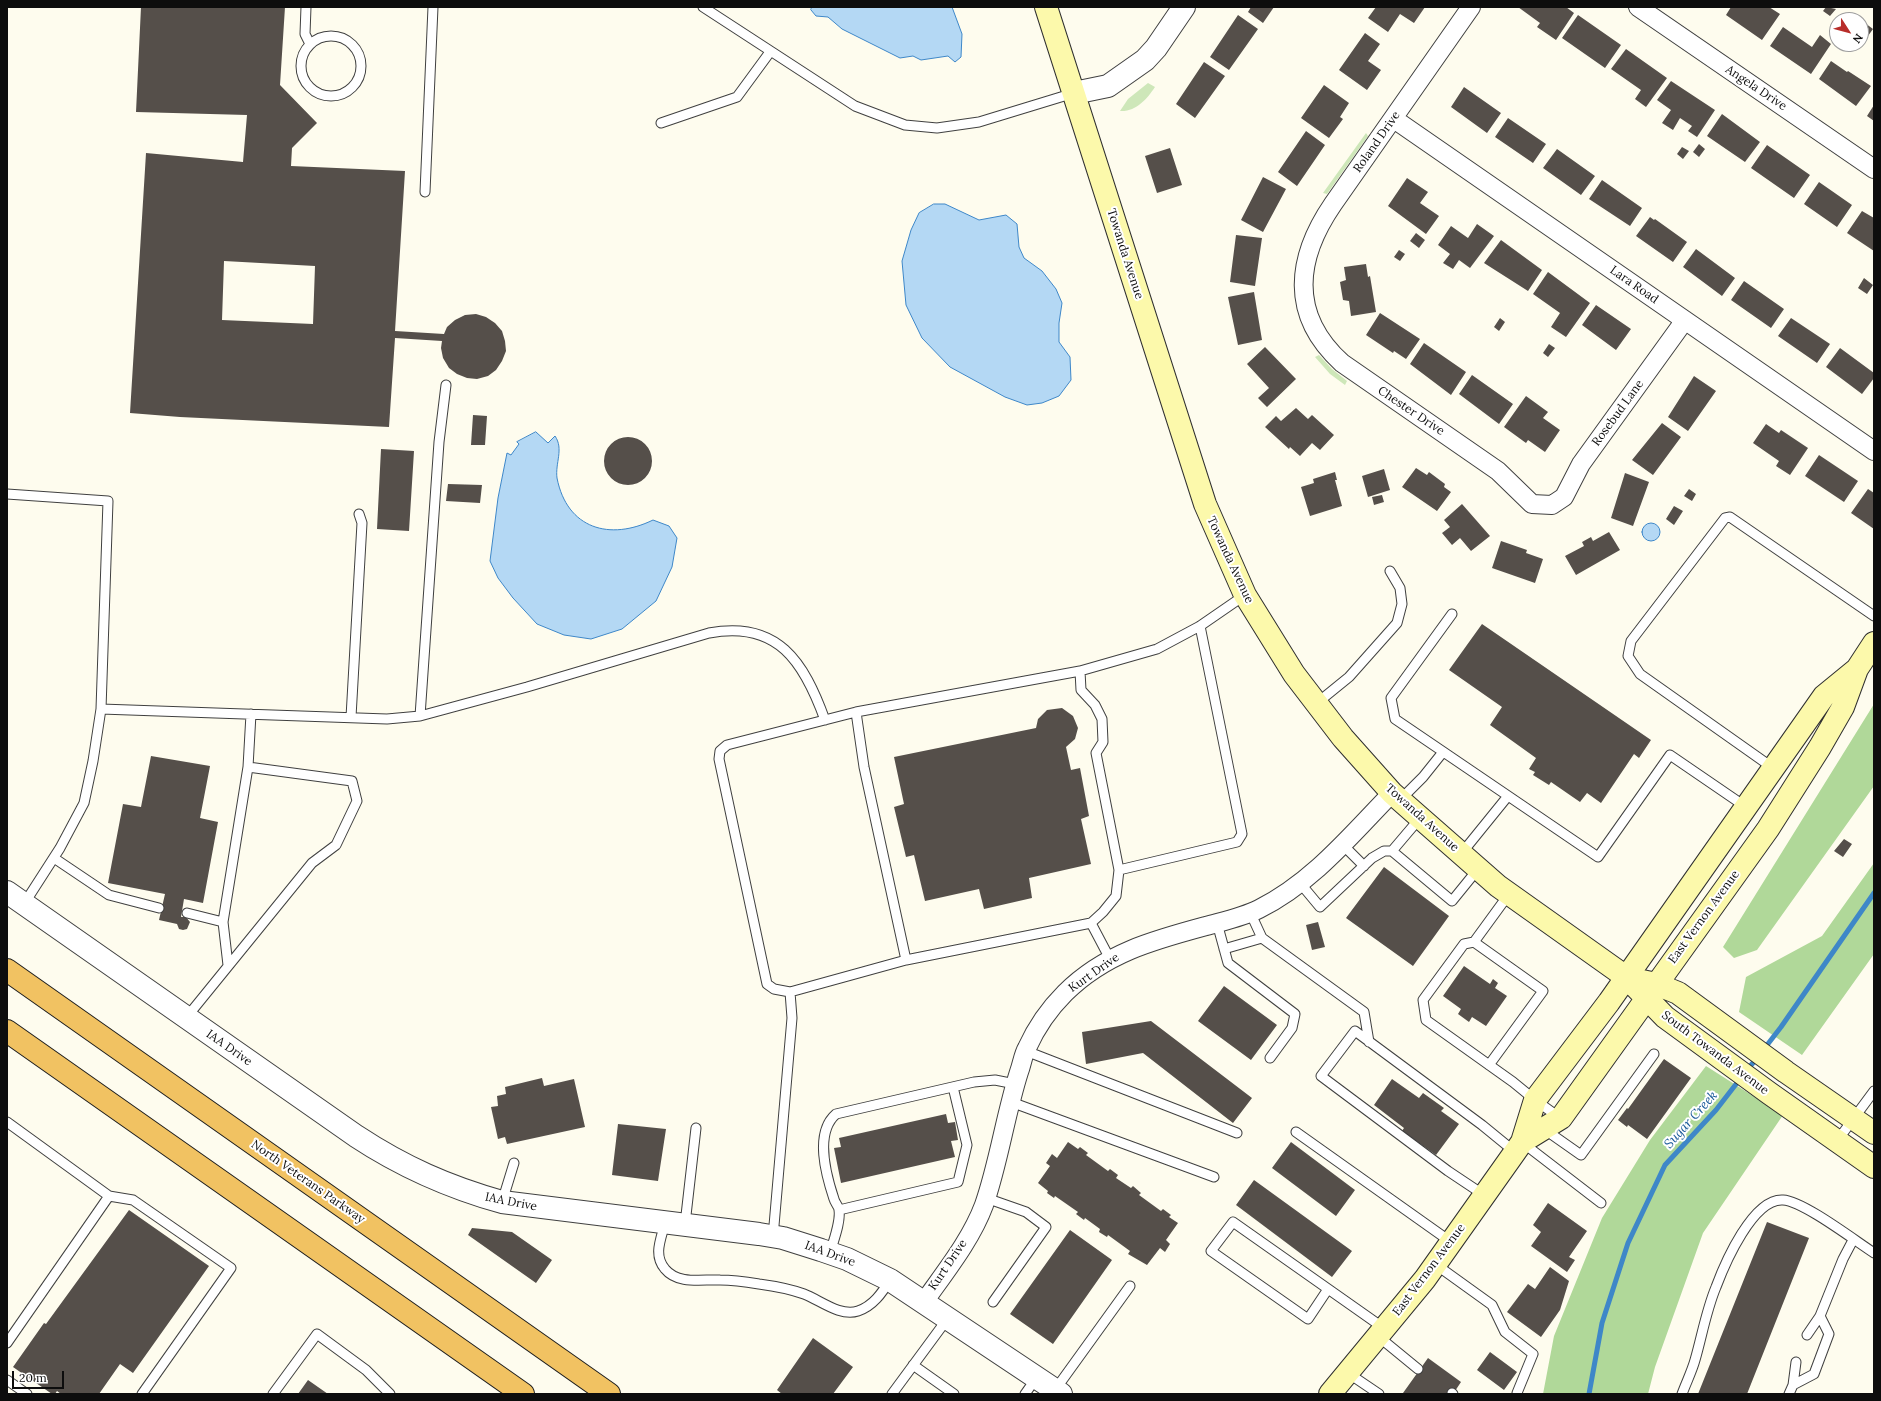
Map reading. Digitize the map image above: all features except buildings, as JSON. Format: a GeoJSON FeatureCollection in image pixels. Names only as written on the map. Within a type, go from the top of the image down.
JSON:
{"type":"FeatureCollection","features":[{"type":"Feature","properties":{"kind":"highway","name":"North Veterans Parkway"},"geometry":{"type":"LineString","coordinates":[[7,970],[610,1394]]}},
{"type":"Feature","properties":{"kind":"highway"},"geometry":{"type":"LineString","coordinates":[[7,1032],[523,1394]]}},
{"type":"Feature","properties":{"kind":"main road","name":"Towanda Avenue"},"geometry":{"type":"LineString","coordinates":[[1046,7],[1205,504],[1245,595],[1294,674],[1344,738],[1396,796],[1478,869],[1509,894],[1626,977]]}},
{"type":"Feature","properties":{"kind":"main road","name":"East Vernon Avenue"},"geometry":{"type":"LineString","coordinates":[[1330,1394],[1382,1333],[1436,1264],[1518,1147],[1542,1116],[1651,991],[1768,829],[1843,706],[1857,669],[1874,643]]}},
{"type":"Feature","properties":{"kind":"main road","name":"East Vernon Avenue"},"geometry":{"type":"LineString","coordinates":[[1542,1116],[1626,977],[1773,768],[1824,696],[1857,669]]}},
{"type":"Feature","properties":{"kind":"main road"},"geometry":{"type":"LineString","coordinates":[[1626,977],[1651,991],[1678,993],[1786,1072],[1874,1133]]}},
{"type":"Feature","properties":{"kind":"main road","name":"South Towanda Avenue"},"geometry":{"type":"LineString","coordinates":[[1651,991],[1665,1017],[1874,1167]]}},
{"type":"Feature","properties":{"kind":"street"},"geometry":{"type":"LineString","coordinates":[[1074,93],[1108,86],[1145,60],[1156,48],[1184,7]]}},
{"type":"Feature","properties":{"kind":"street","name":"Roland Drive"},"geometry":{"type":"LineString","coordinates":[[1304,286],[1305,266],[1315,233],[1333,204],[1472,7]]}},
{"type":"Feature","properties":{"kind":"street","name":"Angela Drive"},"geometry":{"type":"LineString","coordinates":[[1638,7],[1874,169]]}},
{"type":"Feature","properties":{"kind":"street","name":"Lara Road"},"geometry":{"type":"LineString","coordinates":[[1394,119],[1874,450]]}},
{"type":"Feature","properties":{"kind":"street","name":"Chester Drive"},"geometry":{"type":"LineString","coordinates":[[1304,286],[1306,306],[1314,327],[1331,352],[1339,360],[1498,471],[1532,504],[1552,505]]}},
{"type":"Feature","properties":{"kind":"street","name":"Rosebud Lane"},"geometry":{"type":"LineString","coordinates":[[1552,505],[1564,496],[1581,464],[1685,320]]}},
{"type":"Feature","properties":{"kind":"street","name":"Kurt Drive"},"geometry":{"type":"LineString","coordinates":[[924,1302],[966,1241],[976,1222],[992,1180],[1015,1084],[1026,1051],[1043,1021],[1064,994],[1080,980],[1110,959],[1150,942],[1250,912],[1284,895],[1312,875],[1396,796]]}},
{"type":"Feature","properties":{"kind":"street","name":"IAA Drive"},"geometry":{"type":"LineString","coordinates":[[15,898],[390,1158],[439,1182],[502,1202],[773,1236],[830,1253],[847,1259],[890,1280],[924,1302],[948,1318],[1031,1386],[1058,1392]]}},
{"type":"Feature","properties":{"kind":"lane"},"geometry":{"type":"LineString","coordinates":[[306,7],[305,34],[310,44]]}},
{"type":"Feature","properties":{"kind":"lane"},"geometry":{"type":"LineString","coordinates":[[425,192],[433,7]]}},
{"type":"Feature","properties":{"kind":"lane"},"geometry":{"type":"LineString","coordinates":[[702,7],[854,106],[905,125],[937,128],[979,122],[1074,93]]}},
{"type":"Feature","properties":{"kind":"lane"},"geometry":{"type":"LineString","coordinates":[[338,36],[347,39],[354,46],[359,54],[361,69],[356,83],[350,90],[341,95],[330,96],[320,95],[311,90],[305,82],[301,72],[301,62],[304,52],[310,44],[323,37],[338,36]]}},
{"type":"Feature","properties":{"kind":"lane"},"geometry":{"type":"LineString","coordinates":[[661,123],[737,97],[770,52]]}},
{"type":"Feature","properties":{"kind":"lane"},"geometry":{"type":"LineString","coordinates":[[420,716],[439,442],[446,385]]}},
{"type":"Feature","properties":{"kind":"lane"},"geometry":{"type":"LineString","coordinates":[[7,494],[108,501],[101,709],[95,754],[84,804],[54,858],[15,898]]}},
{"type":"Feature","properties":{"kind":"lane"},"geometry":{"type":"LineString","coordinates":[[351,717],[362,523],[359,514]]}},
{"type":"Feature","properties":{"kind":"lane"},"geometry":{"type":"LineString","coordinates":[[1773,768],[1640,674],[1628,656],[1631,641],[1725,518],[1730,516],[1874,616]]}},
{"type":"Feature","properties":{"kind":"lane"},"geometry":{"type":"LineString","coordinates":[[1317,703],[1349,676],[1397,623],[1402,604],[1400,588],[1390,571]]}},
{"type":"Feature","properties":{"kind":"lane"},"geometry":{"type":"LineString","coordinates":[[1080,671],[1081,690],[1095,705],[1102,719],[1103,742],[1096,753],[1119,870],[1116,896],[1103,912],[1090,923],[906,960],[790,992],[774,989],[767,984],[719,759],[720,750],[727,745],[856,712],[1080,671],[1157,649],[1200,626],[1245,595]]}},
{"type":"Feature","properties":{"kind":"lane"},"geometry":{"type":"LineString","coordinates":[[1452,614],[1391,698],[1394,719],[1598,857],[1670,755],[1746,807]]}},
{"type":"Feature","properties":{"kind":"lane"},"geometry":{"type":"LineString","coordinates":[[1119,870],[1237,842],[1242,834],[1200,626]]}},
{"type":"Feature","properties":{"kind":"lane"},"geometry":{"type":"LineString","coordinates":[[101,709],[387,719],[420,716],[709,633],[736,630],[749,631],[765,636],[780,646],[793,659],[805,673],[815,692],[825,720]]}},
{"type":"Feature","properties":{"kind":"lane"},"geometry":{"type":"LineString","coordinates":[[856,712],[864,767],[906,960]]}},
{"type":"Feature","properties":{"kind":"lane"},"geometry":{"type":"LineString","coordinates":[[228,965],[223,922],[248,767],[251,714]]}},
{"type":"Feature","properties":{"kind":"lane"},"geometry":{"type":"LineString","coordinates":[[1396,796],[1423,777],[1443,752]]}},
{"type":"Feature","properties":{"kind":"lane"},"geometry":{"type":"LineString","coordinates":[[186,1018],[312,863],[336,845],[358,801],[352,782],[248,767]]}},
{"type":"Feature","properties":{"kind":"lane"},"geometry":{"type":"LineString","coordinates":[[1461,854],[1508,796]]}},
{"type":"Feature","properties":{"kind":"lane"},"geometry":{"type":"LineString","coordinates":[[1392,852],[1420,818]]}},
{"type":"Feature","properties":{"kind":"lane"},"geometry":{"type":"LineString","coordinates":[[1343,845],[1364,866]]}},
{"type":"Feature","properties":{"kind":"lane"},"geometry":{"type":"LineString","coordinates":[[1300,883],[1320,907],[1364,866],[1384,851],[1392,852],[1452,901],[1478,869]]}},
{"type":"Feature","properties":{"kind":"lane"},"geometry":{"type":"LineString","coordinates":[[54,858],[109,895],[159,908]]}},
{"type":"Feature","properties":{"kind":"lane"},"geometry":{"type":"LineString","coordinates":[[1509,894],[1474,942],[1464,944],[1423,1000],[1426,1020],[1489,1065],[1581,1155],[1654,1054]]}},
{"type":"Feature","properties":{"kind":"lane"},"geometry":{"type":"LineString","coordinates":[[1250,912],[1262,938],[1364,1012],[1369,1042]]}},
{"type":"Feature","properties":{"kind":"lane"},"geometry":{"type":"LineString","coordinates":[[187,913],[223,922]]}},
{"type":"Feature","properties":{"kind":"lane"},"geometry":{"type":"LineString","coordinates":[[1090,923],[1110,959]]}},
{"type":"Feature","properties":{"kind":"lane"},"geometry":{"type":"LineString","coordinates":[[1217,923],[1228,963],[1295,1014],[1292,1028],[1270,1058]]}},
{"type":"Feature","properties":{"kind":"lane"},"geometry":{"type":"LineString","coordinates":[[1224,949],[1262,938]]}},
{"type":"Feature","properties":{"kind":"lane"},"geometry":{"type":"LineString","coordinates":[[1474,942],[1543,991],[1489,1065]]}},
{"type":"Feature","properties":{"kind":"lane"},"geometry":{"type":"LineString","coordinates":[[773,1236],[792,1018],[790,992]]}},
{"type":"Feature","properties":{"kind":"lane"},"geometry":{"type":"LineString","coordinates":[[1484,1195],[1448,1171],[1321,1076],[1355,1031],[1482,1125],[1518,1147],[1601,1203]]}},
{"type":"Feature","properties":{"kind":"lane"},"geometry":{"type":"LineString","coordinates":[[1026,1051],[1237,1134]]}},
{"type":"Feature","properties":{"kind":"lane"},"geometry":{"type":"LineString","coordinates":[[830,1253],[840,1210],[834,1201],[823,1153],[823,1140],[830,1119],[836,1114],[953,1087],[995,1080],[1015,1084]]}},
{"type":"Feature","properties":{"kind":"lane"},"geometry":{"type":"LineString","coordinates":[[840,1210],[958,1182],[967,1145],[953,1087]]}},
{"type":"Feature","properties":{"kind":"lane"},"geometry":{"type":"LineString","coordinates":[[1837,1141],[1874,1091]]}},
{"type":"Feature","properties":{"kind":"lane"},"geometry":{"type":"LineString","coordinates":[[1011,1102],[1214,1177]]}},
{"type":"Feature","properties":{"kind":"lane"},"geometry":{"type":"LineString","coordinates":[[7,1122],[110,1196],[133,1200],[231,1268],[142,1394]]}},
{"type":"Feature","properties":{"kind":"lane"},"geometry":{"type":"LineString","coordinates":[[696,1128],[675,1224],[658,1253],[665,1269],[674,1276],[688,1280],[720,1280],[760,1284],[804,1294],[847,1312],[858,1312],[870,1305],[880,1295],[890,1280]]}},
{"type":"Feature","properties":{"kind":"lane"},"geometry":{"type":"LineString","coordinates":[[1296,1132],[1451,1242]]}},
{"type":"Feature","properties":{"kind":"lane"},"geometry":{"type":"LineString","coordinates":[[502,1202],[514,1163]]}},
{"type":"Feature","properties":{"kind":"lane"},"geometry":{"type":"LineString","coordinates":[[7,1343],[110,1196]]}},
{"type":"Feature","properties":{"kind":"lane"},"geometry":{"type":"LineString","coordinates":[[986,1198],[1026,1212],[1046,1227],[993,1302]]}},
{"type":"Feature","properties":{"kind":"lane"},"geometry":{"type":"LineString","coordinates":[[1682,1394],[1695,1361],[1716,1286],[1738,1240],[1757,1211],[1773,1201],[1791,1201],[1800,1204],[1874,1253]]}},
{"type":"Feature","properties":{"kind":"lane"},"geometry":{"type":"LineString","coordinates":[[1328,1289],[1308,1319],[1211,1252],[1232,1222],[1328,1289],[1382,1333],[1418,1369]]}},
{"type":"Feature","properties":{"kind":"lane"},"geometry":{"type":"LineString","coordinates":[[1807,1335],[1820,1316],[1843,1259],[1853,1240]]}},
{"type":"Feature","properties":{"kind":"lane"},"geometry":{"type":"LineString","coordinates":[[1436,1264],[1492,1305],[1505,1332],[1534,1354],[1516,1393]]}},
{"type":"Feature","properties":{"kind":"lane"},"geometry":{"type":"LineString","coordinates":[[1058,1392],[1130,1286]]}},
{"type":"Feature","properties":{"kind":"lane"},"geometry":{"type":"LineString","coordinates":[[1793,1385],[1814,1374],[1829,1334],[1820,1316]]}},
{"type":"Feature","properties":{"kind":"lane"},"geometry":{"type":"LineString","coordinates":[[892,1394],[948,1318]]}},
{"type":"Feature","properties":{"kind":"lane"},"geometry":{"type":"LineString","coordinates":[[273,1394],[317,1334],[366,1370],[390,1394]]}},
{"type":"Feature","properties":{"kind":"lane"},"geometry":{"type":"LineString","coordinates":[[1789,1394],[1793,1385],[1796,1362]]}},
{"type":"Feature","properties":{"kind":"lane"},"geometry":{"type":"LineString","coordinates":[[913,1365],[954,1394]]}},
{"type":"Feature","properties":{"kind":"lane"},"geometry":{"type":"LineString","coordinates":[[1348,1373],[1379,1394]]}},
{"type":"Feature","properties":{"kind":"lane"},"geometry":{"type":"LineString","coordinates":[[7,1380],[26,1394]]}},
{"type":"Feature","properties":{"kind":"green space"},"geometry":{"type":"Polygon","coordinates":[[[1148,83],[1155,87],[1145,100],[1136,107],[1126,111],[1120,111],[1128,99],[1148,83]]]}},
{"type":"Feature","properties":{"kind":"green space"},"geometry":{"type":"Polygon","coordinates":[[[1366,133],[1368,136],[1327,194],[1323,193],[1366,133]]]}},
{"type":"Feature","properties":{"kind":"green space"},"geometry":{"type":"Polygon","coordinates":[[[1319,355],[1332,369],[1347,381],[1345,385],[1330,374],[1315,357],[1319,355]]]}},
{"type":"Feature","properties":{"kind":"green space"},"geometry":{"type":"Polygon","coordinates":[[[1874,704],[1874,786],[1757,950],[1734,958],[1723,947],[1874,704]]]}},
{"type":"Feature","properties":{"kind":"green space"},"geometry":{"type":"Polygon","coordinates":[[[1874,863],[1874,954],[1802,1055],[1739,1012],[1746,977],[1822,936],[1874,863]]]}},
{"type":"Feature","properties":{"kind":"green space"},"geometry":{"type":"Polygon","coordinates":[[[1706,1066],[1783,1115],[1703,1233],[1655,1367],[1648,1394],[1543,1394],[1554,1336],[1602,1218],[1650,1140],[1706,1066]]]}},
{"type":"Feature","properties":{"kind":"water"},"geometry":{"type":"Polygon","coordinates":[[[812,7],[952,7],[962,34],[961,57],[955,62],[948,56],[921,60],[913,56],[900,58],[842,29],[828,17],[816,16],[811,10],[812,7]]]}},
{"type":"Feature","properties":{"kind":"water"},"geometry":{"type":"Polygon","coordinates":[[[934,204],[945,204],[979,220],[1006,215],[1017,224],[1019,247],[1024,258],[1042,271],[1056,289],[1062,303],[1059,323],[1059,342],[1070,357],[1071,380],[1059,396],[1042,403],[1027,405],[1005,397],[950,367],[922,338],[906,305],[902,261],[911,230],[919,213],[934,204]]]}},
{"type":"Feature","properties":{"kind":"water"},"geometry":{"type":"Polygon","coordinates":[[[536,432],[548,443],[555,436],[558,441],[559,451],[557,478],[562,495],[570,509],[580,519],[593,526],[606,529],[621,529],[637,526],[653,520],[669,526],[677,538],[672,567],[656,601],[622,629],[591,639],[564,635],[537,624],[513,598],[498,578],[490,561],[498,498],[507,453],[511,455],[519,444],[517,442],[536,432]]]}},
{"type":"Feature","properties":{"kind":"water"},"geometry":{"type":"Polygon","coordinates":[[[1647,523],[1655,523],[1660,528],[1658,539],[1655,541],[1647,541],[1642,536],[1642,528],[1647,523]]]}},
{"type":"Feature","properties":{"kind":"waterway","name":"Sugar Creek"},"geometry":{"type":"LineString","coordinates":[[1764,1049],[1781,1027],[1874,893]]}},
{"type":"Feature","properties":{"kind":"waterway","name":"Sugar Creek"},"geometry":{"type":"LineString","coordinates":[[1746,1071],[1758,1057]]}},
{"type":"Feature","properties":{"kind":"waterway","name":"Sugar Creek"},"geometry":{"type":"LineString","coordinates":[[1589,1394],[1602,1323],[1628,1243],[1665,1165],[1716,1110],[1740,1079]]}}]}
